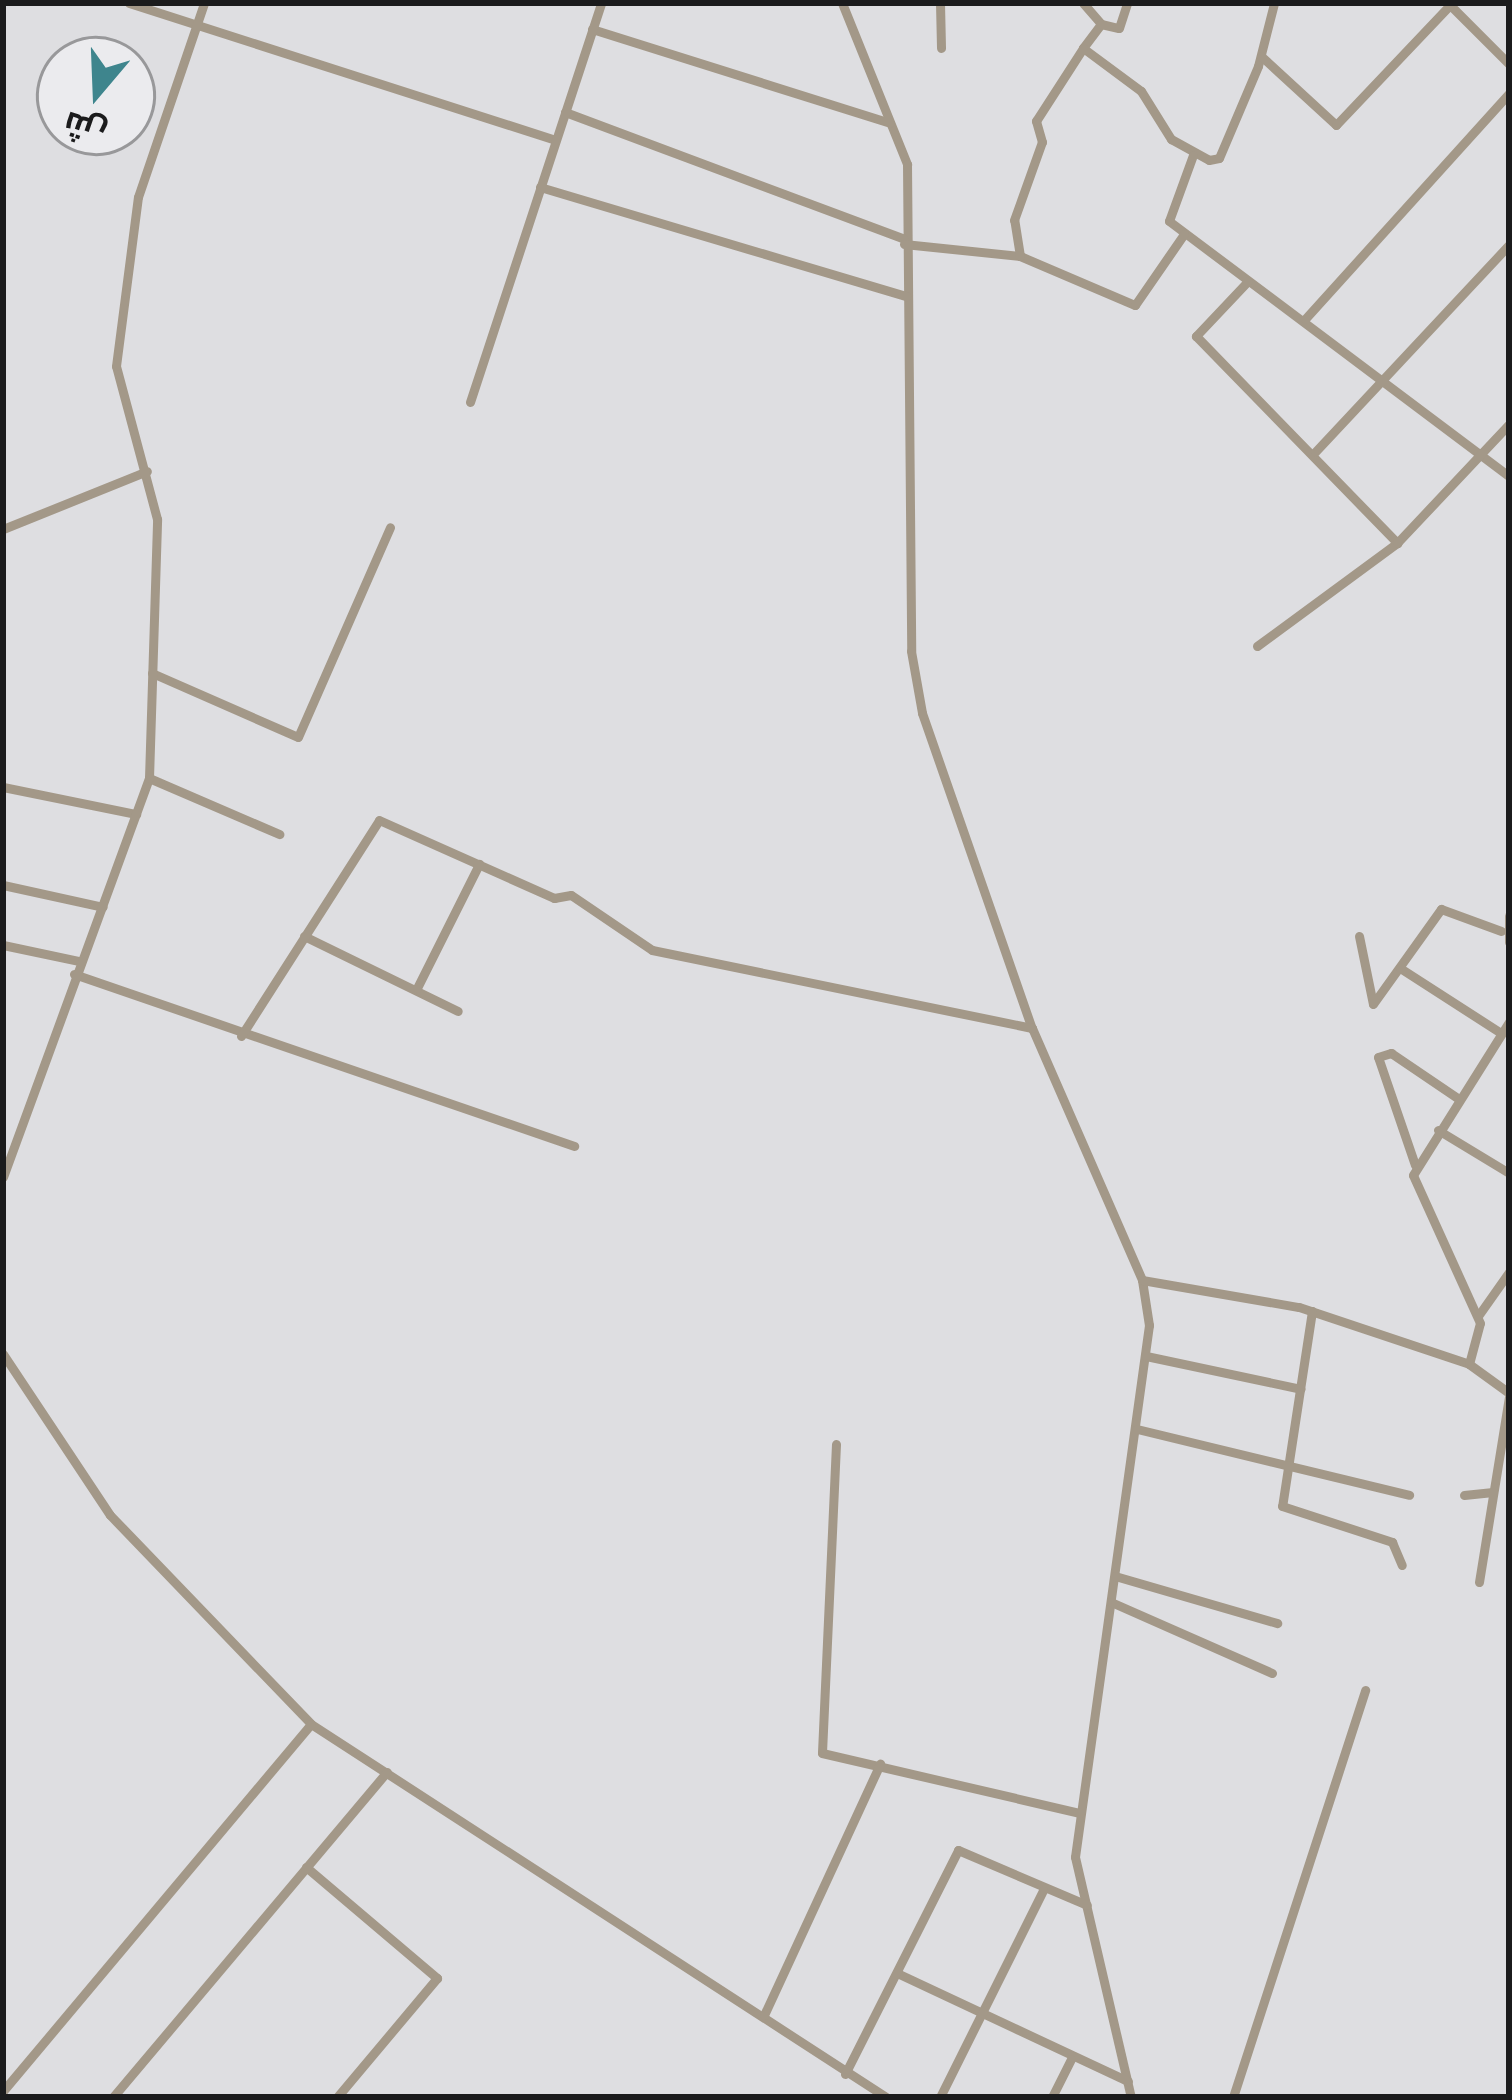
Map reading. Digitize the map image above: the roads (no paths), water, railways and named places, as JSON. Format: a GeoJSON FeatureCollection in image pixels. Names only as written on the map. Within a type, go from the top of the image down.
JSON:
{"type":"FeatureCollection","features":[{"type":"Feature","properties":{"kind":"street"},"geometry":{"type":"LineString","coordinates":[[128,3],[556,140]]}},
{"type":"Feature","properties":{"kind":"street"},"geometry":{"type":"LineString","coordinates":[[3,1177],[149,778],[157,520],[116,366],[127,255],[204,3]]}},
{"type":"Feature","properties":{"kind":"street"},"geometry":{"type":"LineString","coordinates":[[470,402],[601,3]]}},
{"type":"Feature","properties":{"kind":"street"},"geometry":{"type":"LineString","coordinates":[[842,3],[904,143],[914,674],[1032,1028],[1142,1280],[1146,1356],[1080,1814],[1087,1905],[1131,2097]]}},
{"type":"Feature","properties":{"kind":"street"},"geometry":{"type":"LineString","coordinates":[[940,3],[941,48]]}},
{"type":"Feature","properties":{"kind":"street"},"geometry":{"type":"LineString","coordinates":[[1083,3],[1101,24],[1119,28],[1126,3]]}},
{"type":"Feature","properties":{"kind":"street"},"geometry":{"type":"LineString","coordinates":[[1083,48],[1141,91],[1192,155],[1219,158],[1261,56],[1274,3]]}},
{"type":"Feature","properties":{"kind":"street"},"geometry":{"type":"LineString","coordinates":[[1261,56],[1336,125],[1450,4],[1509,64]]}},
{"type":"Feature","properties":{"kind":"street"},"geometry":{"type":"LineString","coordinates":[[1020,256],[1014,220],[1042,142],[1036,122],[1101,24]]}},
{"type":"Feature","properties":{"kind":"street"},"geometry":{"type":"LineString","coordinates":[[592,29],[890,122],[904,143]]}},
{"type":"Feature","properties":{"kind":"street"},"geometry":{"type":"LineString","coordinates":[[1305,319],[1509,94]]}},
{"type":"Feature","properties":{"kind":"street"},"geometry":{"type":"LineString","coordinates":[[565,112],[904,241],[1020,256],[1135,305],[1184,234]]}},
{"type":"Feature","properties":{"kind":"street"},"geometry":{"type":"LineString","coordinates":[[1192,155],[1169,209],[1184,234],[1305,319],[1509,476]]}},
{"type":"Feature","properties":{"kind":"street"},"geometry":{"type":"LineString","coordinates":[[540,187],[906,296]]}},
{"type":"Feature","properties":{"kind":"street"},"geometry":{"type":"LineString","coordinates":[[1315,452],[1509,245]]}},
{"type":"Feature","properties":{"kind":"street"},"geometry":{"type":"LineString","coordinates":[[1247,280],[1196,336],[1315,452],[1397,543]]}},
{"type":"Feature","properties":{"kind":"street"},"geometry":{"type":"LineString","coordinates":[[1257,646],[1397,543],[1509,424]]}},
{"type":"Feature","properties":{"kind":"street"},"geometry":{"type":"LineString","coordinates":[[3,529],[147,471]]}},
{"type":"Feature","properties":{"kind":"street"},"geometry":{"type":"LineString","coordinates":[[152,673],[298,737],[391,527]]}},
{"type":"Feature","properties":{"kind":"street"},"geometry":{"type":"LineString","coordinates":[[149,778],[279,834]]}},
{"type":"Feature","properties":{"kind":"street"},"geometry":{"type":"LineString","coordinates":[[3,787],[136,814]]}},
{"type":"Feature","properties":{"kind":"street"},"geometry":{"type":"LineString","coordinates":[[241,1036],[379,820],[479,864],[571,895],[652,950],[1032,1028]]}},
{"type":"Feature","properties":{"kind":"street"},"geometry":{"type":"LineString","coordinates":[[417,988],[479,864]]}},
{"type":"Feature","properties":{"kind":"street"},"geometry":{"type":"LineString","coordinates":[[3,885],[103,907]]}},
{"type":"Feature","properties":{"kind":"street"},"geometry":{"type":"LineString","coordinates":[[1359,936],[1370,1003],[1441,908],[1502,931],[1509,942]]}},
{"type":"Feature","properties":{"kind":"street"},"geometry":{"type":"LineString","coordinates":[[1502,931],[1509,916]]}},
{"type":"Feature","properties":{"kind":"street"},"geometry":{"type":"LineString","coordinates":[[304,936],[458,1010]]}},
{"type":"Feature","properties":{"kind":"street"},"geometry":{"type":"LineString","coordinates":[[3,945],[80,961]]}},
{"type":"Feature","properties":{"kind":"street"},"geometry":{"type":"LineString","coordinates":[[1400,968],[1501,1033]]}},
{"type":"Feature","properties":{"kind":"street"},"geometry":{"type":"LineString","coordinates":[[74,974],[241,1036],[574,1146]]}},
{"type":"Feature","properties":{"kind":"street"},"geometry":{"type":"LineString","coordinates":[[1415,1165],[1509,1022]]}},
{"type":"Feature","properties":{"kind":"street"},"geometry":{"type":"LineString","coordinates":[[1459,1099],[1390,1053],[1378,1058],[1415,1165],[1424,1211],[1478,1316]]}},
{"type":"Feature","properties":{"kind":"street"},"geometry":{"type":"LineString","coordinates":[[1438,1130],[1505,1170],[1509,1156]]}},
{"type":"Feature","properties":{"kind":"street"},"geometry":{"type":"LineString","coordinates":[[1469,1364],[1478,1316],[1509,1272]]}},
{"type":"Feature","properties":{"kind":"street"},"geometry":{"type":"LineString","coordinates":[[1142,1280],[1312,1311],[1469,1364],[1509,1395],[1478,1582]]}},
{"type":"Feature","properties":{"kind":"street"},"geometry":{"type":"LineString","coordinates":[[1312,1311],[1282,1506],[1392,1542],[1402,1564]]}},
{"type":"Feature","properties":{"kind":"street"},"geometry":{"type":"LineString","coordinates":[[3,1354],[110,1515],[311,1724],[886,2097]]}},
{"type":"Feature","properties":{"kind":"street"},"geometry":{"type":"LineString","coordinates":[[1146,1356],[1301,1390]]}},
{"type":"Feature","properties":{"kind":"street"},"geometry":{"type":"LineString","coordinates":[[1137,1429],[1409,1495]]}},
{"type":"Feature","properties":{"kind":"street"},"geometry":{"type":"LineString","coordinates":[[836,1444],[820,1749],[1080,1814]]}},
{"type":"Feature","properties":{"kind":"street"},"geometry":{"type":"LineString","coordinates":[[1464,1495],[1492,1492]]}},
{"type":"Feature","properties":{"kind":"street"},"geometry":{"type":"LineString","coordinates":[[1115,1576],[1277,1623]]}},
{"type":"Feature","properties":{"kind":"street"},"geometry":{"type":"LineString","coordinates":[[1111,1602],[1272,1673]]}},
{"type":"Feature","properties":{"kind":"street"},"geometry":{"type":"LineString","coordinates":[[1232,2097],[1365,1690]]}},
{"type":"Feature","properties":{"kind":"street"},"geometry":{"type":"LineString","coordinates":[[3,2091],[311,1724]]}},
{"type":"Feature","properties":{"kind":"street"},"geometry":{"type":"LineString","coordinates":[[764,2015],[880,1764]]}},
{"type":"Feature","properties":{"kind":"street"},"geometry":{"type":"LineString","coordinates":[[112,2097],[387,1772]]}},
{"type":"Feature","properties":{"kind":"street"},"geometry":{"type":"LineString","coordinates":[[845,2074],[958,1850],[1087,1905]]}},
{"type":"Feature","properties":{"kind":"street"},"geometry":{"type":"LineString","coordinates":[[306,1867],[437,1978],[337,2097]]}},
{"type":"Feature","properties":{"kind":"street"},"geometry":{"type":"LineString","coordinates":[[940,2097],[1043,1890]]}},
{"type":"Feature","properties":{"kind":"street"},"geometry":{"type":"LineString","coordinates":[[897,1973],[1071,2059],[1128,2081]]}},
{"type":"Feature","properties":{"kind":"street"},"geometry":{"type":"LineString","coordinates":[[1052,2097],[1071,2059]]}}]}
